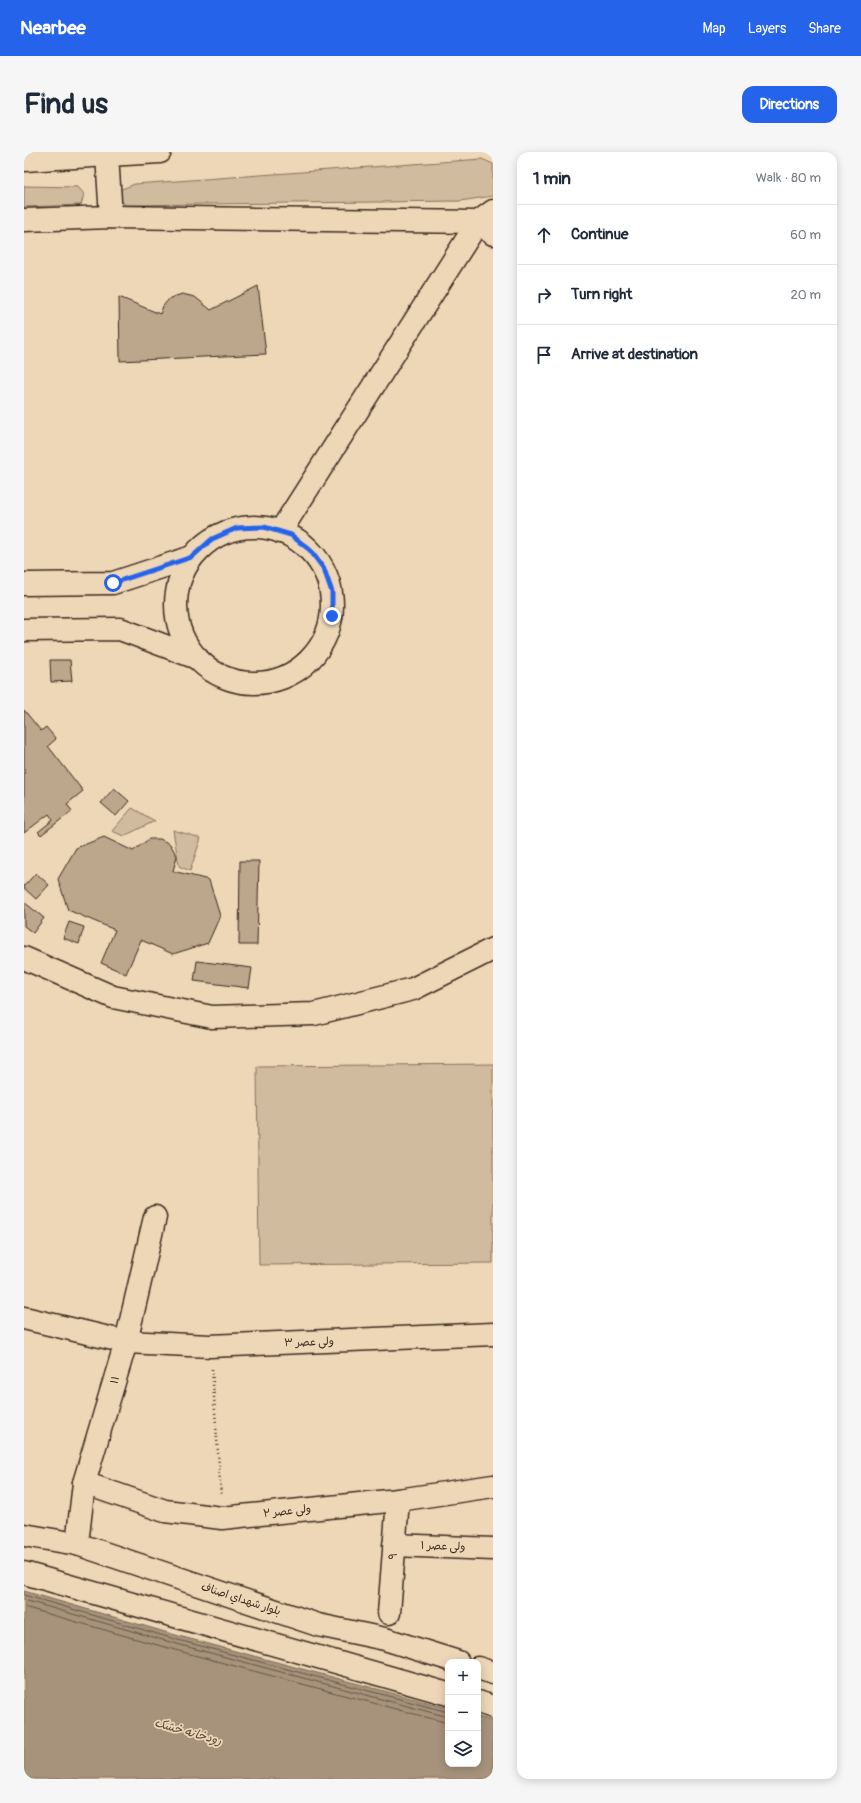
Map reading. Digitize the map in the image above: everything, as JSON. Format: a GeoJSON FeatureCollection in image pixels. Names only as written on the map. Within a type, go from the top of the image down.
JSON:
{"type":"FeatureCollection","features":[{"type":"Feature","properties":{"kind":"street"},"geometry":{"type":"LineString","coordinates":[[24,160],[160,152]]}},
{"type":"Feature","properties":{"kind":"street"},"geometry":{"type":"LineString","coordinates":[[107,155],[111,217]]}},
{"type":"Feature","properties":{"kind":"street"},"geometry":{"type":"LineString","coordinates":[[24,220],[111,217],[488,222]]}},
{"type":"Feature","properties":{"kind":"street"},"geometry":{"type":"LineString","coordinates":[[280,532],[488,222]]}},
{"type":"Feature","properties":{"kind":"street"},"geometry":{"type":"LineString","coordinates":[[24,630],[120,629],[196,658],[218,674],[244,682],[268,681],[291,673],[311,659],[324,639],[332,616],[332,592],[324,569],[310,550],[291,535],[264,527],[237,528],[212,539],[192,557],[179,581],[176,608],[182,634],[196,658]]}},
{"type":"Feature","properties":{"kind":"street"},"geometry":{"type":"LineString","coordinates":[[24,584],[113,583],[192,557]]}},
{"type":"Feature","properties":{"kind":"street"},"geometry":{"type":"LineString","coordinates":[[24,958],[113,997],[212,1017],[314,1014],[413,989],[493,949]]}},
{"type":"Feature","properties":{"kind":"street","name":"۱۱"},"geometry":{"type":"LineString","coordinates":[[77,1544],[84,1483],[126,1342],[155,1217]]}},
{"type":"Feature","properties":{"kind":"street","name":"ولی عصر ۳"},"geometry":{"type":"LineString","coordinates":[[24,1318],[126,1342],[210,1346],[493,1334]]}},
{"type":"Feature","properties":{"kind":"street","name":"ولی عصر ۲"},"geometry":{"type":"LineString","coordinates":[[84,1483],[165,1511],[222,1518],[398,1500],[493,1486]]}},
{"type":"Feature","properties":{"kind":"street","name":"۹"},"geometry":{"type":"LineString","coordinates":[[389,1613],[398,1500]]}},
{"type":"Feature","properties":{"kind":"street","name":"بلوار شهداي اصناف"},"geometry":{"type":"LineString","coordinates":[[24,1535],[77,1544],[318,1625],[385,1639],[448,1659]]}},
{"type":"Feature","properties":{"kind":"street","name":"ولی عصر ۱"},"geometry":{"type":"LineString","coordinates":[[394,1545],[493,1549]]}},
{"type":"Feature","properties":{"kind":"street"},"geometry":{"type":"LineString","coordinates":[[24,1573],[445,1693]]}},
{"type":"Feature","properties":{"kind":"street"},"geometry":{"type":"LineString","coordinates":[[481,1669],[493,1673]]}},
{"type":"Feature","properties":{"kind":"street"},"geometry":{"type":"LineString","coordinates":[[481,1703],[493,1706]]}},
{"type":"Feature","properties":{"kind":"path"},"geometry":{"type":"LineString","coordinates":[[210,1346],[222,1518]]}},
{"type":"Feature","properties":{"kind":"shaded area"},"geometry":{"type":"Polygon","coordinates":[[[482,159],[493,164],[493,196],[460,201],[125,205],[119,197],[119,190],[135,184],[482,159]]]}},
{"type":"Feature","properties":{"kind":"shaded area"},"geometry":{"type":"Polygon","coordinates":[[[24,186],[78,187],[84,194],[81,205],[24,207],[24,186]]]}},
{"type":"Feature","properties":{"kind":"shaded area"},"geometry":{"type":"Polygon","coordinates":[[[132,808],[155,821],[124,836],[112,831],[132,808]]]}},
{"type":"Feature","properties":{"kind":"shaded area"},"geometry":{"type":"Polygon","coordinates":[[[173,830],[201,838],[190,871],[179,866],[173,830]]]}},
{"type":"Feature","properties":{"kind":"shaded area"},"geometry":{"type":"Polygon","coordinates":[[[493,1064],[493,1263],[259,1265],[257,1066],[493,1064]]]}},
{"type":"Feature","properties":{"kind":"water","name":"رودخانه خشک"},"geometry":{"type":"Polygon","coordinates":[[[24,1591],[179,1636],[445,1707],[445,1767],[481,1767],[481,1718],[493,1721],[493,1779],[24,1779],[24,1591]]]}},
{"type":"Feature","properties":{"kind":"building"},"geometry":{"type":"Polygon","coordinates":[[[258,286],[266,354],[120,361],[119,297],[160,314],[163,306],[170,298],[182,294],[195,297],[211,310],[258,286]]]}},
{"type":"Feature","properties":{"kind":"building"},"geometry":{"type":"Polygon","coordinates":[[[50,660],[70,660],[72,681],[51,682],[50,660]]]}},
{"type":"Feature","properties":{"kind":"building"},"geometry":{"type":"Polygon","coordinates":[[[24,710],[41,731],[46,727],[56,739],[48,746],[83,791],[67,804],[72,811],[41,835],[38,832],[53,820],[49,814],[24,833],[24,710]]]}},
{"type":"Feature","properties":{"kind":"building"},"geometry":{"type":"Polygon","coordinates":[[[114,788],[129,801],[116,816],[101,803],[114,788]]]}},
{"type":"Feature","properties":{"kind":"building"},"geometry":{"type":"Polygon","coordinates":[[[104,837],[133,851],[149,839],[160,839],[170,844],[177,856],[173,871],[209,880],[220,916],[208,943],[173,954],[141,940],[126,974],[101,963],[115,930],[68,910],[58,879],[76,848],[104,837]]]}},
{"type":"Feature","properties":{"kind":"building"},"geometry":{"type":"Polygon","coordinates":[[[240,861],[259,861],[257,945],[239,945],[240,861]]]}},
{"type":"Feature","properties":{"kind":"building"},"geometry":{"type":"Polygon","coordinates":[[[36,873],[49,885],[36,899],[24,888],[24,886],[36,873]]]}},
{"type":"Feature","properties":{"kind":"building"},"geometry":{"type":"Polygon","coordinates":[[[24,902],[44,918],[33,933],[24,926],[24,902]]]}},
{"type":"Feature","properties":{"kind":"building"},"geometry":{"type":"Polygon","coordinates":[[[69,922],[84,927],[79,944],[63,938],[69,922]]]}},
{"type":"Feature","properties":{"kind":"building"},"geometry":{"type":"Polygon","coordinates":[[[197,961],[252,968],[249,988],[194,981],[197,961]]]}},
{"type":"Feature","properties":{"kind":"route"},"geometry":{"type":"LineString","coordinates":[[113,583],[192,557],[212,539],[237,528],[264,527],[291,535],[310,550],[324,569],[332,592],[332,616]]}}]}
